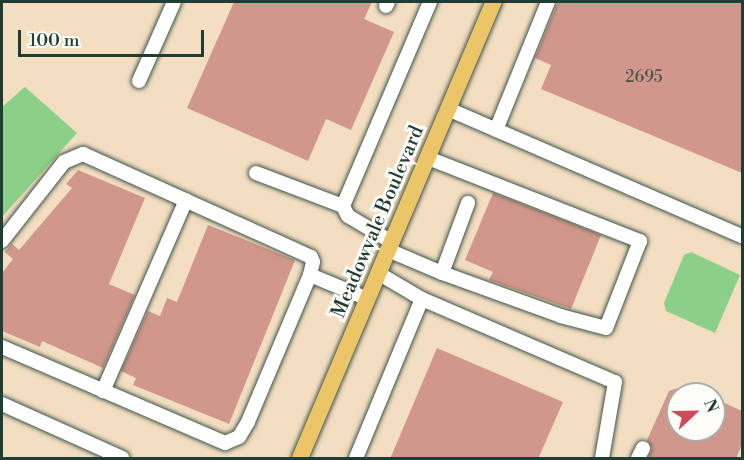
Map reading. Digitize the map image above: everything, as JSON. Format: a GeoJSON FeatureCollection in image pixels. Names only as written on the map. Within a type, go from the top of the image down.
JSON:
{"type":"FeatureCollection","features":[{"type":"Feature","properties":{"kind":"main road","name":"Meadowvale Boulevard"},"geometry":{"type":"LineString","coordinates":[[300,459],[494,2]]}},
{"type":"Feature","properties":{"kind":"street"},"geometry":{"type":"LineString","coordinates":[[139,81],[174,2]]}},
{"type":"Feature","properties":{"kind":"street"},"geometry":{"type":"LineString","coordinates":[[343,206],[430,2]]}},
{"type":"Feature","properties":{"kind":"street"},"geometry":{"type":"LineString","coordinates":[[496,130],[548,2]]}},
{"type":"Feature","properties":{"kind":"street"},"geometry":{"type":"LineString","coordinates":[[448,109],[742,236]]}},
{"type":"Feature","properties":{"kind":"street"},"geometry":{"type":"LineString","coordinates":[[2,241],[64,162],[83,154],[311,256],[310,275],[248,422],[239,437],[225,443],[2,347]]}},
{"type":"Feature","properties":{"kind":"street"},"geometry":{"type":"LineString","coordinates":[[256,173],[343,206],[348,216],[390,246],[442,273],[561,316],[606,328],[640,241],[428,158]]}},
{"type":"Feature","properties":{"kind":"street"},"geometry":{"type":"LineString","coordinates":[[103,392],[186,200]]}},
{"type":"Feature","properties":{"kind":"street"},"geometry":{"type":"LineString","coordinates":[[442,273],[468,203]]}},
{"type":"Feature","properties":{"kind":"street"},"geometry":{"type":"LineString","coordinates":[[378,273],[422,299],[615,382],[602,459]]}},
{"type":"Feature","properties":{"kind":"street"},"geometry":{"type":"LineString","coordinates":[[310,275],[368,299]]}},
{"type":"Feature","properties":{"kind":"street"},"geometry":{"type":"LineString","coordinates":[[356,459],[422,299]]}},
{"type":"Feature","properties":{"kind":"street"},"geometry":{"type":"LineString","coordinates":[[2,404],[122,459]]}},
{"type":"Feature","properties":{"kind":"green space"},"geometry":{"type":"Polygon","coordinates":[[[25,87],[77,133],[2,217],[2,107],[25,87]]]}},
{"type":"Feature","properties":{"kind":"green space"},"geometry":{"type":"Polygon","coordinates":[[[691,252],[740,275],[715,333],[666,311],[664,303],[684,255],[691,252]]]}},
{"type":"Feature","properties":{"kind":"building"},"geometry":{"type":"Polygon","coordinates":[[[234,2],[372,2],[364,19],[394,32],[351,130],[326,119],[308,161],[187,108],[234,2]]]}},
{"type":"Feature","properties":{"kind":"building"},"geometry":{"type":"Polygon","coordinates":[[[558,2],[742,2],[742,173],[541,89],[551,65],[535,58],[558,2]]]}},
{"type":"Feature","properties":{"kind":"building"},"geometry":{"type":"Polygon","coordinates":[[[78,170],[145,198],[109,284],[135,295],[103,368],[42,341],[40,347],[2,331],[2,273],[13,259],[5,252],[12,244],[19,250],[72,188],[66,184],[78,170]]]}},
{"type":"Feature","properties":{"kind":"building"},"geometry":{"type":"Polygon","coordinates":[[[493,193],[601,235],[571,309],[489,280],[493,272],[465,260],[493,193]]]}},
{"type":"Feature","properties":{"kind":"building"},"geometry":{"type":"Polygon","coordinates":[[[208,225],[295,260],[229,424],[133,385],[136,378],[121,371],[148,311],[160,316],[167,298],[177,302],[208,225]]]}},
{"type":"Feature","properties":{"kind":"building"},"geometry":{"type":"Polygon","coordinates":[[[437,348],[563,402],[538,459],[390,459],[437,348]]]}},
{"type":"Feature","properties":{"kind":"building"},"geometry":{"type":"Polygon","coordinates":[[[666,398],[666,442],[726,442],[726,404],[742,411],[742,444],[736,459],[648,459],[652,448],[647,440],[666,398]]]}}]}
